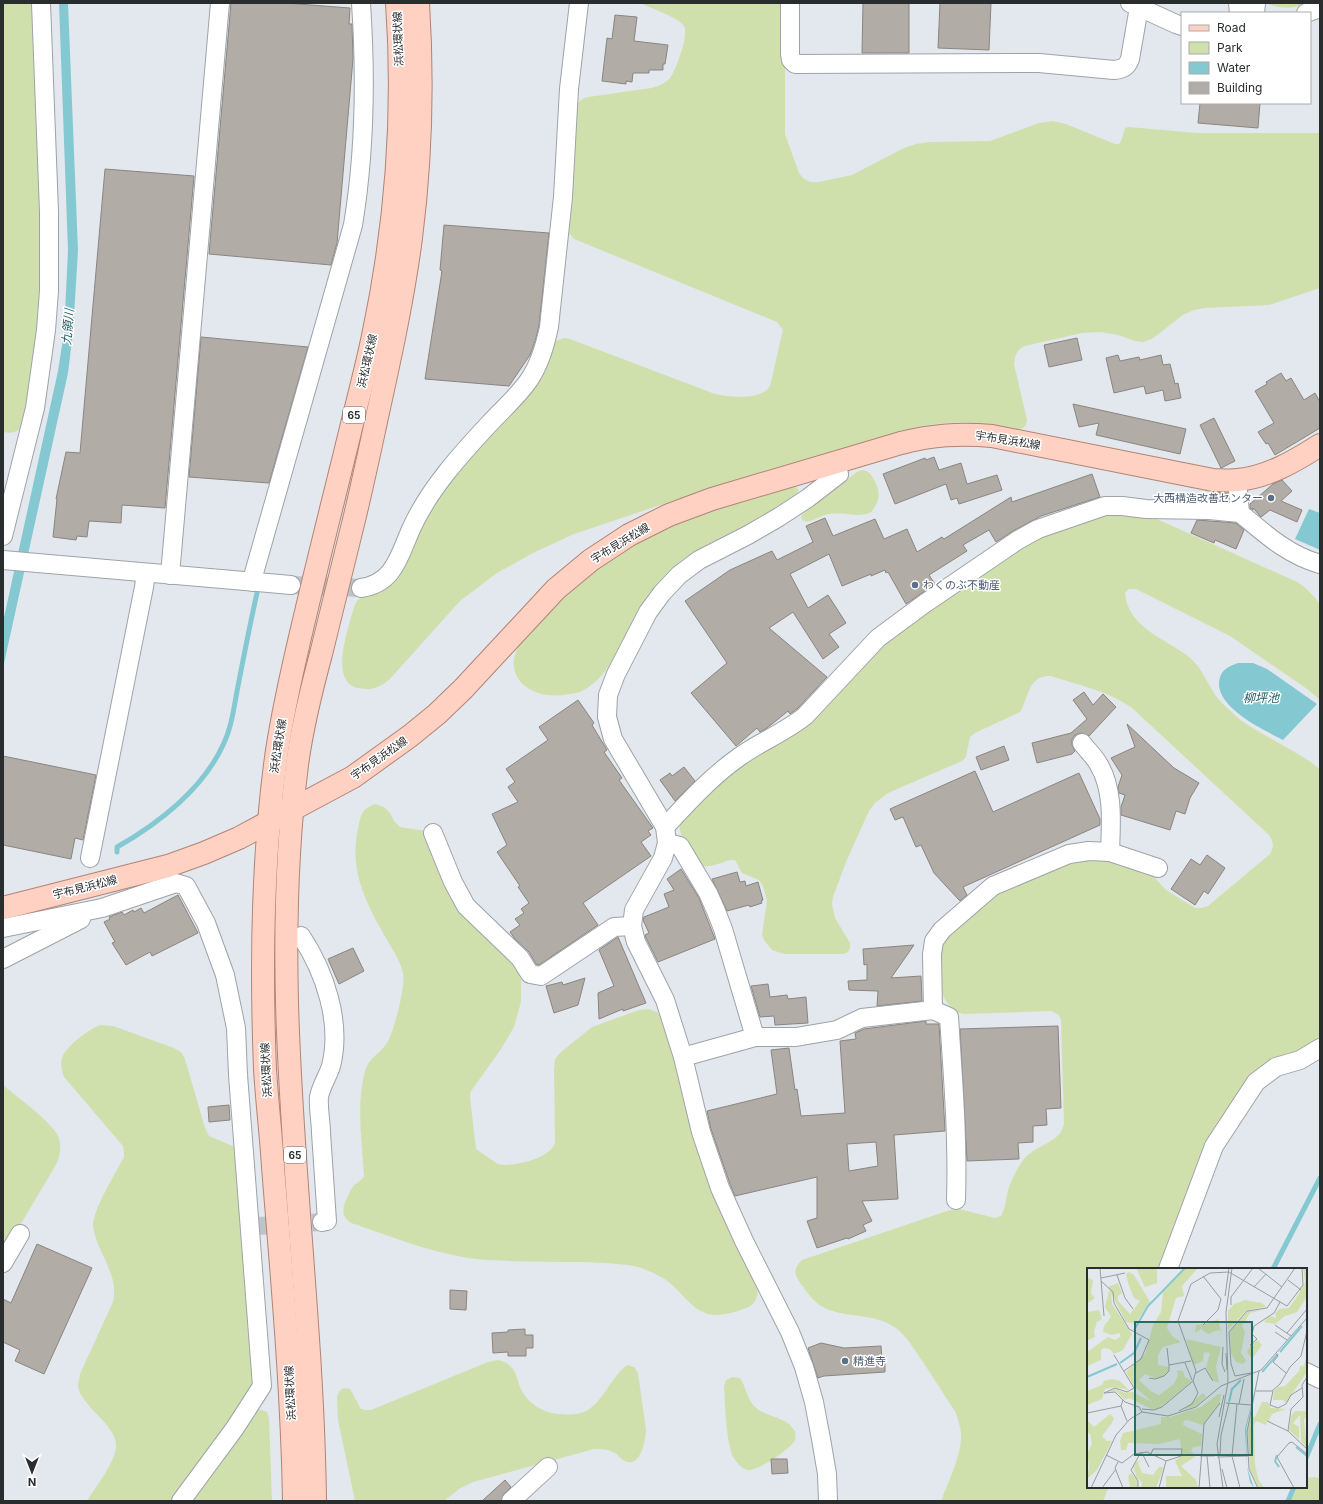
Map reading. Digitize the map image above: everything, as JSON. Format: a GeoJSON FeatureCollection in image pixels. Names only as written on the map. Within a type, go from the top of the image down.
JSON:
{"type":"FeatureCollection","features":[{"type":"Feature","properties":{"kind":"main road","name":"浜松環状線"},"geometry":{"type":"LineString","coordinates":[[294,1501],[289,1368],[268,1099],[264,1023],[263,973],[268,822],[277,750],[285,704],[315,572],[373,339],[386,268],[394,197],[399,126],[397,3]]}},
{"type":"Feature","properties":{"kind":"main road","name":"浜松環状線"},"geometry":{"type":"LineString","coordinates":[[315,1501],[312,1412],[292,1098],[286,944],[289,858],[297,769],[307,708],[353,524],[393,343],[406,271],[415,199],[420,126],[418,3]]}},
{"type":"Feature","properties":{"kind":"main road","name":"宇布見浜松線"},"geometry":{"type":"LineString","coordinates":[[3,908],[168,866],[204,853],[239,838],[353,777],[410,736],[437,714],[556,589],[591,560],[629,535],[669,515],[712,499],[923,437],[946,434],[992,436],[1213,480],[1237,480],[1258,477],[1279,469],[1320,445]]}},
{"type":"Feature","properties":{"kind":"street"},"geometry":{"type":"LineString","coordinates":[[3,536],[35,408],[45,338],[49,291],[49,212],[41,3]]}},
{"type":"Feature","properties":{"kind":"street"},"geometry":{"type":"LineString","coordinates":[[170,575],[220,3]]}},
{"type":"Feature","properties":{"kind":"street"},"geometry":{"type":"LineString","coordinates":[[253,582],[254,573],[353,225],[358,194],[363,124],[361,3]]}},
{"type":"Feature","properties":{"kind":"street"},"geometry":{"type":"LineString","coordinates":[[361,588],[372,586],[382,581],[390,573],[417,516],[430,496],[470,445],[521,390],[539,363],[549,327],[563,190],[570,82],[579,3]]}},
{"type":"Feature","properties":{"kind":"street"},"geometry":{"type":"LineString","coordinates":[[790,3],[790,54],[791,60],[795,64],[1039,63],[1114,70],[1122,69],[1128,65],[1130,59],[1134,5],[1181,26]]}},
{"type":"Feature","properties":{"kind":"street"},"geometry":{"type":"LineString","coordinates":[[1309,12],[1320,8]]}},
{"type":"Feature","properties":{"kind":"street"},"geometry":{"type":"LineString","coordinates":[[755,1037],[723,929],[711,899],[680,846],[666,835],[613,739],[608,717],[608,695],[616,674],[648,612],[662,593],[679,575],[699,560],[748,535],[808,498],[839,474],[836,462]]}},
{"type":"Feature","properties":{"kind":"street"},"geometry":{"type":"LineString","coordinates":[[1237,480],[1240,513]]}},
{"type":"Feature","properties":{"kind":"street"},"geometry":{"type":"LineString","coordinates":[[828,1501],[827,1474],[820,1432],[814,1402],[804,1367],[790,1332],[744,1241],[720,1188],[701,1132],[684,1058],[665,1000],[636,942],[632,926],[634,910],[663,858],[666,835],[689,802],[732,762],[805,716],[878,638],[924,604],[1018,540],[1038,529],[1105,506],[1122,506],[1146,509],[1209,510],[1240,513],[1274,542],[1309,561],[1320,564]]}},
{"type":"Feature","properties":{"kind":"street"},"geometry":{"type":"LineString","coordinates":[[16,562],[291,585]]}},
{"type":"Feature","properties":{"kind":"street"},"geometry":{"type":"LineString","coordinates":[[90,858],[146,573]]}},
{"type":"Feature","properties":{"kind":"street"},"geometry":{"type":"LineString","coordinates":[[1082,743],[1099,764],[1109,795],[1111,811],[1110,852]]}},
{"type":"Feature","properties":{"kind":"street"},"geometry":{"type":"LineString","coordinates":[[433,833],[453,882],[466,906],[520,958],[530,974],[541,976],[614,927],[632,926]]}},
{"type":"Feature","properties":{"kind":"street"},"geometry":{"type":"LineString","coordinates":[[933,1010],[932,954],[934,942],[942,930],[983,893],[993,886],[1004,880],[1069,854],[1089,851],[1110,852],[1158,868]]}},
{"type":"Feature","properties":{"kind":"street"},"geometry":{"type":"LineString","coordinates":[[3,928],[102,908],[176,883],[186,886],[206,923],[225,975],[236,1028],[240,1100],[254,1226],[262,1386],[235,1428],[181,1501]]}},
{"type":"Feature","properties":{"kind":"street"},"geometry":{"type":"LineString","coordinates":[[3,958],[102,908]]}},
{"type":"Feature","properties":{"kind":"street"},"geometry":{"type":"LineString","coordinates":[[301,936],[314,958],[331,1004],[334,1025],[334,1045],[330,1066],[319,1097],[327,1221],[322,1222]]}},
{"type":"Feature","properties":{"kind":"street"},"geometry":{"type":"LineString","coordinates":[[684,1058],[755,1037],[796,1037],[837,1030],[862,1018],[933,1010],[949,1017],[956,1112],[956,1200]]}},
{"type":"Feature","properties":{"kind":"street"},"geometry":{"type":"LineString","coordinates":[[1168,1268],[1214,1146],[1256,1082],[1276,1067],[1300,1060],[1320,1048]]}},
{"type":"Feature","properties":{"kind":"street"},"geometry":{"type":"LineString","coordinates":[[292,1098],[319,1097]]}},
{"type":"Feature","properties":{"kind":"street"},"geometry":{"type":"LineString","coordinates":[[240,1100],[268,1099]]}},
{"type":"Feature","properties":{"kind":"street"},"geometry":{"type":"LineString","coordinates":[[3,1263],[20,1234]]}},
{"type":"Feature","properties":{"kind":"street"},"geometry":{"type":"LineString","coordinates":[[1307,1372],[1320,1379]]}},
{"type":"Feature","properties":{"kind":"street"},"geometry":{"type":"LineString","coordinates":[[512,1501],[548,1467]]}},
{"type":"Feature","properties":{"kind":"green space"},"geometry":{"type":"Polygon","coordinates":[[[3,3],[34,3],[42,251],[39,329],[24,422],[16,432],[10,433],[3,432],[3,3]]]}},
{"type":"Feature","properties":{"kind":"green space"},"geometry":{"type":"Polygon","coordinates":[[[640,3],[785,3],[785,134],[799,173],[803,178],[810,182],[819,182],[852,175],[904,148],[916,144],[929,142],[990,141],[1039,123],[1053,121],[1066,124],[1115,144],[1119,144],[1125,128],[1129,127],[1197,133],[1320,133],[1320,288],[1269,305],[1205,308],[1194,310],[1183,315],[1152,339],[1143,342],[1101,332],[1082,333],[1025,346],[1017,353],[1014,364],[1027,420],[1026,425],[1022,429],[952,423],[934,424],[898,432],[708,489],[574,534],[533,553],[497,573],[460,601],[389,680],[375,688],[358,688],[349,684],[344,676],[342,665],[345,640],[357,601],[363,596],[556,341],[564,338],[570,339],[715,394],[736,397],[752,396],[766,391],[770,386],[783,330],[777,322],[574,239],[567,231],[576,109],[579,103],[581,100],[588,97],[651,88],[666,82],[670,78],[675,68],[681,52],[685,37],[684,26],[676,19],[640,3]]]}},
{"type":"Feature","properties":{"kind":"green space"},"geometry":{"type":"Polygon","coordinates":[[[1267,3],[1312,3],[1284,8],[1267,3]]]}},
{"type":"Feature","properties":{"kind":"green space"},"geometry":{"type":"Polygon","coordinates":[[[862,470],[871,474],[878,488],[878,500],[871,512],[861,515],[834,513],[812,521],[802,520],[801,516],[804,513],[857,472],[862,470]]]}},
{"type":"Feature","properties":{"kind":"green space"},"geometry":{"type":"Polygon","coordinates":[[[790,487],[796,487],[799,490],[796,494],[743,527],[687,556],[671,569],[646,598],[616,654],[602,675],[593,684],[582,691],[555,696],[532,691],[523,684],[517,676],[514,666],[515,655],[521,642],[564,597],[592,573],[639,542],[687,520],[701,514],[790,487]]]}},
{"type":"Feature","properties":{"kind":"green space"},"geometry":{"type":"Polygon","coordinates":[[[1106,510],[1145,515],[1297,582],[1310,592],[1320,604],[1320,700],[1307,689],[1230,636],[1136,589],[1129,589],[1125,593],[1128,605],[1140,624],[1189,657],[1199,668],[1214,693],[1237,717],[1254,729],[1302,756],[1320,769],[1320,1036],[1313,1043],[1297,1052],[1272,1059],[1249,1076],[1206,1142],[1158,1268],[1087,1268],[1087,1488],[1109,1488],[1103,1501],[941,1501],[954,1468],[961,1442],[960,1429],[956,1413],[910,1343],[899,1330],[886,1322],[877,1319],[839,1313],[821,1306],[813,1299],[799,1281],[796,1275],[796,1269],[802,1260],[950,1210],[959,1209],[995,1218],[1001,1216],[1009,1187],[1021,1163],[1031,1153],[1053,1139],[1062,1130],[1064,1124],[1061,1020],[1059,1015],[1051,1011],[963,1014],[954,1010],[947,1003],[943,995],[940,975],[940,944],[987,898],[1071,860],[1108,859],[1151,874],[1166,890],[1195,908],[1202,908],[1208,906],[1270,854],[1273,847],[1273,842],[1269,835],[1132,708],[1103,693],[1051,676],[1043,677],[1033,683],[1020,712],[975,733],[970,737],[966,757],[962,761],[888,793],[875,803],[869,811],[846,862],[833,897],[832,904],[835,918],[850,943],[848,952],[844,954],[784,954],[772,950],[762,935],[767,901],[763,886],[759,880],[742,873],[735,860],[716,865],[704,866],[697,861],[686,845],[680,828],[683,815],[882,642],[1021,544],[1106,510]]]}},
{"type":"Feature","properties":{"kind":"green space"},"geometry":{"type":"Polygon","coordinates":[[[375,804],[384,807],[400,827],[426,831],[450,884],[512,957],[521,979],[521,1002],[514,1027],[501,1049],[471,1091],[470,1097],[476,1149],[498,1164],[504,1165],[534,1160],[548,1152],[553,1148],[555,1142],[555,1059],[561,1052],[592,1027],[639,1010],[648,1009],[657,1012],[662,1019],[757,1283],[758,1292],[752,1305],[726,1314],[707,1314],[700,1311],[666,1280],[642,1268],[604,1263],[511,1261],[470,1258],[418,1246],[351,1223],[345,1218],[343,1209],[347,1198],[352,1188],[364,1176],[360,1110],[362,1084],[365,1071],[369,1062],[384,1047],[390,1037],[399,1008],[403,987],[403,973],[400,964],[366,899],[358,873],[356,844],[360,820],[364,810],[375,804]]]}},
{"type":"Feature","properties":{"kind":"green space"},"geometry":{"type":"Polygon","coordinates":[[[100,1025],[113,1026],[174,1048],[181,1052],[185,1059],[205,1128],[209,1136],[235,1147],[237,1154],[254,1373],[249,1393],[171,1501],[87,1501],[105,1474],[113,1458],[116,1444],[110,1429],[85,1400],[80,1393],[78,1386],[80,1374],[113,1302],[114,1294],[113,1279],[98,1244],[93,1224],[97,1208],[124,1157],[124,1151],[123,1146],[64,1077],[61,1063],[64,1053],[68,1048],[84,1034],[100,1025]]]}},
{"type":"Feature","properties":{"kind":"green space"},"geometry":{"type":"Polygon","coordinates":[[[3,1085],[33,1109],[54,1130],[59,1139],[60,1153],[57,1163],[3,1254],[3,1085]]]}},
{"type":"Feature","properties":{"kind":"green space"},"geometry":{"type":"Polygon","coordinates":[[[498,1360],[505,1362],[512,1367],[524,1394],[533,1404],[543,1410],[555,1414],[567,1415],[580,1413],[592,1407],[621,1370],[627,1365],[634,1367],[638,1373],[646,1429],[644,1445],[639,1456],[633,1462],[628,1462],[624,1461],[615,1453],[610,1451],[594,1449],[473,1482],[459,1489],[444,1501],[355,1501],[338,1420],[337,1397],[339,1391],[344,1388],[350,1389],[361,1409],[371,1410],[488,1362],[498,1360]]]}},
{"type":"Feature","properties":{"kind":"green space"},"geometry":{"type":"Polygon","coordinates":[[[732,1377],[740,1378],[754,1406],[762,1412],[785,1421],[795,1431],[795,1440],[793,1444],[767,1463],[749,1470],[743,1468],[735,1460],[732,1454],[726,1425],[724,1387],[726,1380],[732,1377]]]}},
{"type":"Feature","properties":{"kind":"green space"},"geometry":{"type":"Polygon","coordinates":[[[259,1409],[267,1412],[269,1418],[272,1501],[190,1501],[253,1414],[259,1409]]]}},
{"type":"Feature","properties":{"kind":"green space"},"geometry":{"type":"Polygon","coordinates":[[[1307,1478],[1320,1478],[1320,1501],[1290,1501],[1296,1488],[1307,1488],[1307,1478]]]}},
{"type":"Feature","properties":{"kind":"water","name":"九領川"},"geometry":{"type":"Polygon","coordinates":[[[59,3],[68,3],[78,251],[73,332],[68,373],[3,668],[3,622],[58,371],[64,332],[68,251],[59,3]]]}},
{"type":"Feature","properties":{"kind":"water"},"geometry":{"type":"Polygon","coordinates":[[[1309,509],[1320,513],[1320,550],[1295,539],[1309,509]]]}},
{"type":"Feature","properties":{"kind":"water","name":"柳坪池"},"geometry":{"type":"Polygon","coordinates":[[[1238,663],[1253,663],[1267,669],[1317,704],[1283,740],[1244,718],[1234,710],[1221,693],[1219,683],[1221,675],[1225,670],[1238,663]]]}},
{"type":"Feature","properties":{"kind":"building"},"geometry":{"type":"Polygon","coordinates":[[[231,3],[285,3],[350,8],[349,24],[352,24],[353,59],[337,243],[331,265],[209,254],[231,3]]]}},
{"type":"Feature","properties":{"kind":"building"},"geometry":{"type":"Polygon","coordinates":[[[863,3],[909,3],[909,53],[862,53],[863,3]]]}},
{"type":"Feature","properties":{"kind":"building"},"geometry":{"type":"Polygon","coordinates":[[[940,3],[991,3],[989,50],[938,48],[940,3]]]}},
{"type":"Feature","properties":{"kind":"building"},"geometry":{"type":"Polygon","coordinates":[[[615,15],[637,17],[634,41],[668,45],[663,70],[649,70],[649,73],[633,73],[632,82],[626,81],[626,84],[602,81],[607,38],[612,39],[615,15]]]}},
{"type":"Feature","properties":{"kind":"building"},"geometry":{"type":"Polygon","coordinates":[[[1200,104],[1260,104],[1258,128],[1198,123],[1200,104]]]}},
{"type":"Feature","properties":{"kind":"building"},"geometry":{"type":"Polygon","coordinates":[[[105,169],[194,176],[165,508],[122,505],[121,523],[89,521],[87,537],[77,536],[76,540],[53,537],[56,499],[66,452],[80,453],[105,169]]]}},
{"type":"Feature","properties":{"kind":"building"},"geometry":{"type":"Polygon","coordinates":[[[444,225],[549,233],[539,325],[536,338],[530,355],[509,386],[425,379],[442,271],[440,270],[444,225]]]}},
{"type":"Feature","properties":{"kind":"building"},"geometry":{"type":"Polygon","coordinates":[[[201,337],[308,347],[269,483],[189,477],[201,337]]]}},
{"type":"Feature","properties":{"kind":"building"},"geometry":{"type":"Polygon","coordinates":[[[1077,338],[1082,360],[1049,367],[1044,345],[1077,338]]]}},
{"type":"Feature","properties":{"kind":"building"},"geometry":{"type":"Polygon","coordinates":[[[1118,355],[1120,361],[1139,357],[1140,360],[1161,355],[1163,365],[1170,364],[1175,384],[1178,383],[1181,398],[1165,401],[1163,390],[1146,394],[1144,386],[1114,393],[1106,358],[1118,355]]]}},
{"type":"Feature","properties":{"kind":"building"},"geometry":{"type":"Polygon","coordinates":[[[1281,373],[1286,381],[1291,378],[1304,400],[1315,393],[1320,402],[1320,428],[1275,455],[1268,443],[1266,444],[1258,432],[1274,423],[1255,391],[1281,373]]]}},
{"type":"Feature","properties":{"kind":"building"},"geometry":{"type":"Polygon","coordinates":[[[1073,404],[1186,429],[1180,454],[1096,435],[1099,423],[1079,427],[1073,404]]]}},
{"type":"Feature","properties":{"kind":"building"},"geometry":{"type":"Polygon","coordinates":[[[1214,418],[1235,461],[1221,468],[1200,425],[1214,418]]]}},
{"type":"Feature","properties":{"kind":"building"},"geometry":{"type":"Polygon","coordinates":[[[934,457],[939,470],[961,463],[967,484],[997,475],[1002,490],[959,504],[957,498],[951,500],[946,484],[895,504],[883,474],[925,458],[926,460],[934,457]]]}},
{"type":"Feature","properties":{"kind":"building"},"geometry":{"type":"Polygon","coordinates":[[[1092,474],[1100,497],[1041,516],[996,542],[989,530],[963,545],[967,551],[929,575],[935,584],[906,604],[888,572],[886,573],[885,570],[842,586],[829,554],[790,574],[808,608],[828,595],[846,623],[829,634],[839,647],[823,659],[793,612],[769,628],[827,677],[798,708],[790,714],[788,711],[760,732],[757,728],[736,746],[691,693],[727,663],[685,601],[730,570],[772,551],[777,560],[813,542],[806,526],[825,518],[833,536],[875,519],[884,539],[907,529],[917,552],[942,537],[944,539],[1011,497],[1012,502],[1092,474]]]}},
{"type":"Feature","properties":{"kind":"building","name":"大西構造改善センター"},"geometry":{"type":"Polygon","coordinates":[[[1282,480],[1292,491],[1281,501],[1302,510],[1297,522],[1270,510],[1261,517],[1253,508],[1253,510],[1250,508],[1250,504],[1273,484],[1282,480]]]}},
{"type":"Feature","properties":{"kind":"building"},"geometry":{"type":"Polygon","coordinates":[[[1213,492],[1228,493],[1228,501],[1213,500],[1213,492]]]}},
{"type":"Feature","properties":{"kind":"building"},"geometry":{"type":"Polygon","coordinates":[[[1197,520],[1236,523],[1244,530],[1236,549],[1215,540],[1214,543],[1191,533],[1197,520]]]}},
{"type":"Feature","properties":{"kind":"building"},"geometry":{"type":"Polygon","coordinates":[[[1084,692],[1093,705],[1103,694],[1116,707],[1089,736],[1081,733],[1075,735],[1072,739],[1072,745],[1075,751],[1072,754],[1037,763],[1032,743],[1071,733],[1087,719],[1073,700],[1084,692]]]}},
{"type":"Feature","properties":{"kind":"building"},"geometry":{"type":"Polygon","coordinates":[[[578,700],[594,723],[592,725],[607,750],[604,752],[622,778],[619,780],[653,828],[648,831],[651,835],[641,842],[651,856],[583,903],[598,925],[539,965],[536,964],[529,952],[510,932],[520,925],[515,919],[524,913],[521,909],[529,903],[518,887],[520,886],[497,852],[507,845],[492,814],[518,802],[508,787],[515,782],[506,769],[548,740],[539,727],[578,700]]]}},
{"type":"Feature","properties":{"kind":"building"},"geometry":{"type":"Polygon","coordinates":[[[1127,724],[1174,768],[1199,783],[1190,798],[1185,814],[1176,811],[1170,830],[1121,815],[1121,807],[1125,795],[1119,793],[1118,787],[1122,775],[1111,758],[1135,747],[1127,724]]]}},
{"type":"Feature","properties":{"kind":"building"},"geometry":{"type":"Polygon","coordinates":[[[1004,746],[1009,760],[981,770],[976,757],[1004,746]]]}},
{"type":"Feature","properties":{"kind":"building"},"geometry":{"type":"Polygon","coordinates":[[[3,756],[96,775],[83,840],[75,838],[71,859],[3,845],[3,756]]]}},
{"type":"Feature","properties":{"kind":"building"},"geometry":{"type":"Polygon","coordinates":[[[684,767],[695,781],[675,801],[660,780],[670,773],[672,776],[684,767]]]}},
{"type":"Feature","properties":{"kind":"building"},"geometry":{"type":"Polygon","coordinates":[[[975,771],[993,812],[1079,773],[1100,819],[1100,825],[963,887],[967,895],[960,901],[934,873],[921,845],[916,847],[903,817],[895,820],[890,809],[975,771]]]}},
{"type":"Feature","properties":{"kind":"building"},"geometry":{"type":"Polygon","coordinates":[[[1207,855],[1225,868],[1208,894],[1204,891],[1195,905],[1171,889],[1191,859],[1200,865],[1207,855]]]}},
{"type":"Feature","properties":{"kind":"building"},"geometry":{"type":"Polygon","coordinates":[[[681,869],[699,898],[715,939],[658,962],[646,938],[645,935],[649,933],[643,920],[644,917],[669,907],[664,894],[674,890],[667,879],[681,869]]]}},
{"type":"Feature","properties":{"kind":"building"},"geometry":{"type":"Polygon","coordinates":[[[737,872],[740,882],[745,881],[746,886],[758,882],[763,900],[761,901],[762,903],[750,907],[749,905],[727,911],[712,879],[737,872]]]}},
{"type":"Feature","properties":{"kind":"building"},"geometry":{"type":"Polygon","coordinates":[[[178,895],[198,933],[152,956],[150,952],[126,965],[112,943],[115,942],[104,922],[110,919],[109,917],[122,912],[124,915],[141,908],[144,913],[178,895]]]}},
{"type":"Feature","properties":{"kind":"building"},"geometry":{"type":"Polygon","coordinates":[[[618,937],[646,1003],[623,1011],[623,1009],[599,1019],[598,993],[614,986],[599,950],[618,937]]]}},
{"type":"Feature","properties":{"kind":"building"},"geometry":{"type":"Polygon","coordinates":[[[914,945],[891,978],[921,976],[922,1001],[877,1006],[878,991],[849,990],[848,981],[867,980],[867,964],[864,965],[863,949],[914,945]]]}},
{"type":"Feature","properties":{"kind":"building"},"geometry":{"type":"Polygon","coordinates":[[[353,948],[364,971],[339,984],[328,959],[353,948]]]}},
{"type":"Feature","properties":{"kind":"building"},"geometry":{"type":"Polygon","coordinates":[[[585,978],[578,1005],[554,1013],[546,986],[562,982],[563,985],[585,978]]]}},
{"type":"Feature","properties":{"kind":"building"},"geometry":{"type":"Polygon","coordinates":[[[768,984],[770,997],[787,995],[788,999],[806,997],[808,1023],[775,1025],[774,1016],[760,1017],[751,986],[768,984]]]}},
{"type":"Feature","properties":{"kind":"building"},"geometry":{"type":"Polygon","coordinates":[[[926,1021],[926,1024],[939,1024],[945,1131],[894,1135],[898,1199],[862,1201],[872,1221],[863,1225],[866,1231],[848,1239],[847,1238],[817,1248],[807,1221],[817,1218],[817,1177],[735,1196],[711,1129],[707,1111],[777,1094],[771,1050],[789,1048],[795,1090],[797,1089],[801,1116],[845,1113],[840,1041],[856,1039],[855,1033],[864,1029],[926,1021]],[[876,1142],[847,1144],[849,1171],[878,1166],[876,1142]]]}},
{"type":"Feature","properties":{"kind":"building"},"geometry":{"type":"Polygon","coordinates":[[[1058,1026],[1061,1108],[1046,1109],[1047,1125],[1033,1126],[1033,1142],[1018,1143],[1019,1159],[967,1161],[960,1029],[1058,1026]]]}},
{"type":"Feature","properties":{"kind":"building"},"geometry":{"type":"Polygon","coordinates":[[[229,1105],[230,1120],[209,1122],[208,1107],[229,1105]]]}},
{"type":"Feature","properties":{"kind":"building"},"geometry":{"type":"Polygon","coordinates":[[[37,1244],[92,1268],[44,1374],[15,1361],[20,1350],[3,1342],[3,1299],[11,1303],[37,1244]]]}},
{"type":"Feature","properties":{"kind":"building"},"geometry":{"type":"Polygon","coordinates":[[[450,1290],[467,1291],[466,1310],[450,1309],[450,1290]]]}},
{"type":"Feature","properties":{"kind":"building"},"geometry":{"type":"Polygon","coordinates":[[[525,1329],[525,1335],[533,1335],[533,1348],[526,1348],[526,1356],[508,1356],[508,1352],[493,1353],[492,1333],[525,1329]]]}},
{"type":"Feature","properties":{"kind":"building"},"geometry":{"type":"Polygon","coordinates":[[[821,1343],[844,1348],[881,1346],[882,1360],[885,1359],[885,1372],[824,1376],[818,1378],[808,1348],[821,1343]]]}},
{"type":"Feature","properties":{"kind":"building"},"geometry":{"type":"Polygon","coordinates":[[[771,1459],[787,1459],[788,1473],[772,1474],[771,1459]]]}},
{"type":"Feature","properties":{"kind":"building"},"geometry":{"type":"Polygon","coordinates":[[[505,1480],[511,1487],[504,1494],[501,1501],[482,1501],[505,1480]]]}},
{"type":"Feature","properties":{"kind":"waterway"},"geometry":{"type":"LineString","coordinates":[[117,852],[117,847],[148,828],[178,804],[191,791],[204,776],[223,745],[231,724],[257,593]]}},
{"type":"Feature","properties":{"kind":"waterway"},"geometry":{"type":"LineString","coordinates":[[1274,1268],[1320,1178]]}},
{"type":"Feature","properties":{"kind":"waterway"},"geometry":{"type":"LineString","coordinates":[[1307,1456],[1320,1424]]}},
{"type":"Feature","properties":{"kind":"waterway"},"geometry":{"type":"LineString","coordinates":[[1288,1501],[1294,1488]]}},
{"type":"Feature","properties":{"kind":"tunnel"},"geometry":{"type":"LineString","coordinates":[[291,585],[361,588]]}},
{"type":"Feature","properties":{"kind":"tunnel"},"geometry":{"type":"LineString","coordinates":[[258,1226],[322,1222]]}},
{"type":"Feature","properties":{"kind":"place","name":"大西構造改善センター"},"geometry":{"type":"Point","coordinates":[1271,498]}},
{"type":"Feature","properties":{"kind":"place","name":"わくのぶ不動産"},"geometry":{"type":"Point","coordinates":[915,585]}},
{"type":"Feature","properties":{"kind":"place","name":"精進寺"},"geometry":{"type":"Point","coordinates":[845,1361]}}]}
